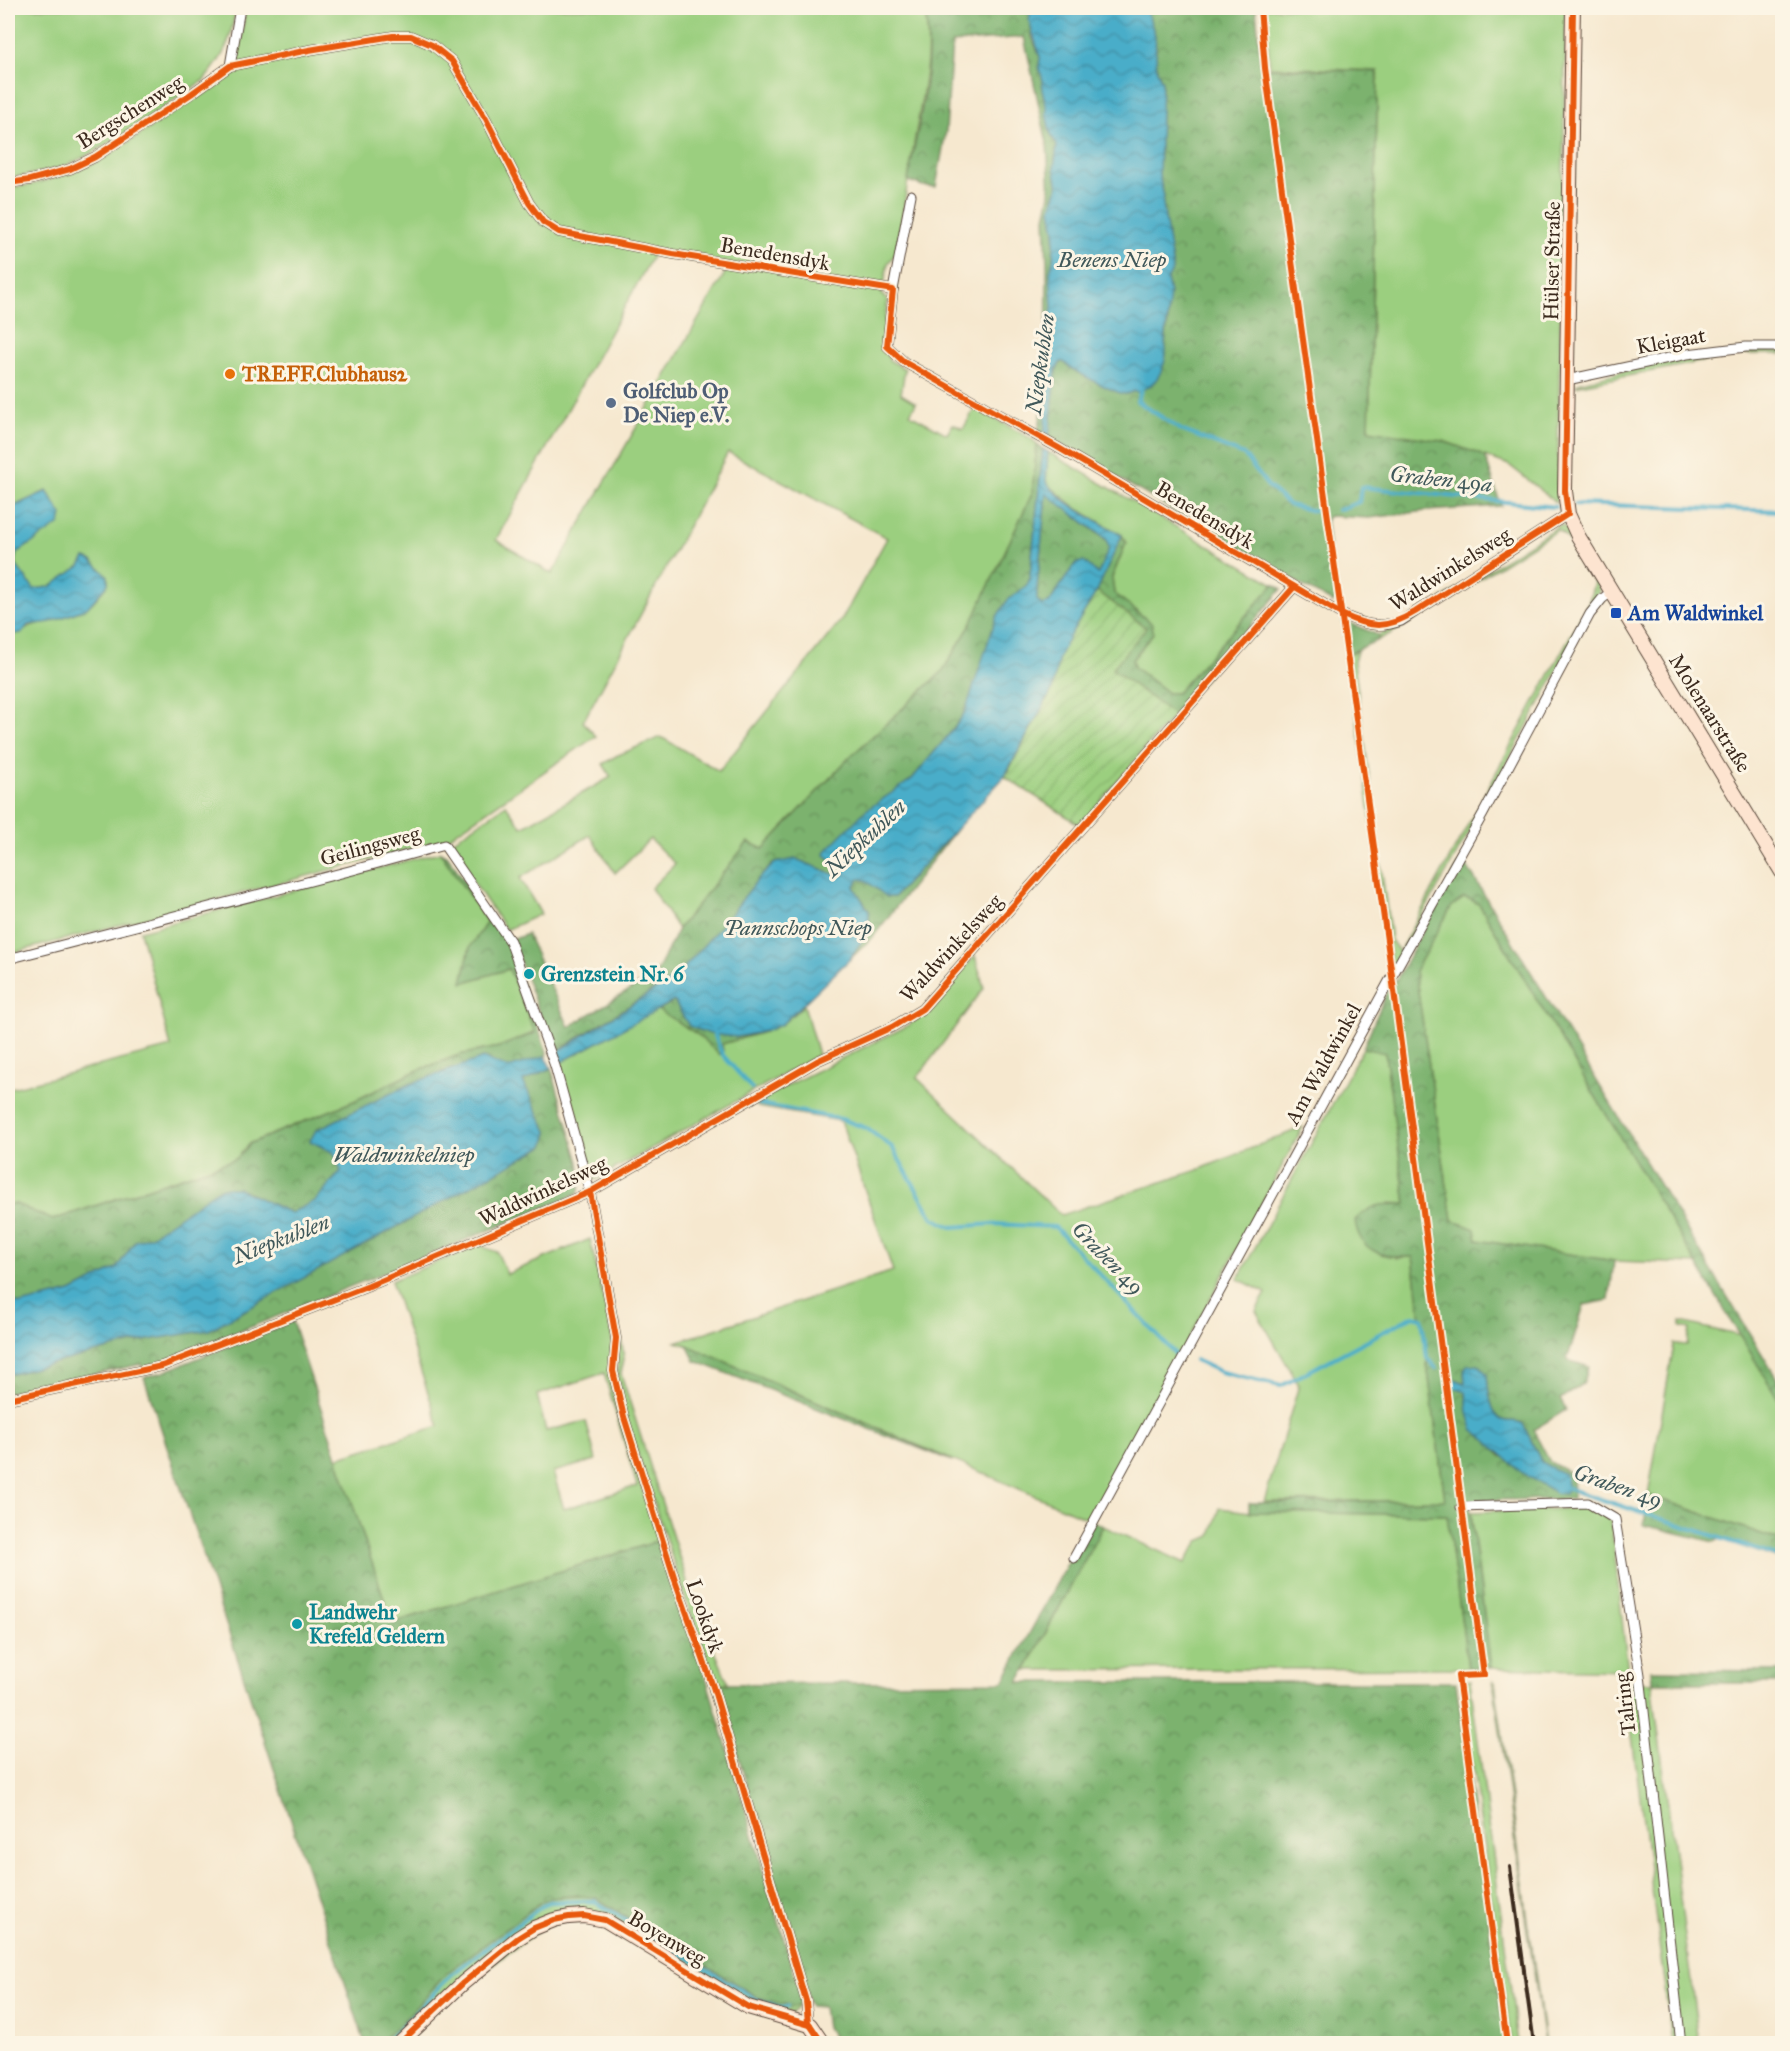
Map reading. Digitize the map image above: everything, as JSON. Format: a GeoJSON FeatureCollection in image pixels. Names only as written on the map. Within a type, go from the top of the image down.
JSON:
{"type":"FeatureCollection","features":[{"type":"Feature","properties":{"kind":"street"},"geometry":{"type":"LineString","coordinates":[[230,66],[240,8]]}},
{"type":"Feature","properties":{"kind":"street","name":"Hülser Straße"},"geometry":{"type":"LineString","coordinates":[[1573,8],[1565,491],[1568,514],[1578,536],[1602,576]]}},
{"type":"Feature","properties":{"kind":"street","name":"Benedensdyk"},"geometry":{"type":"LineString","coordinates":[[230,66],[393,36],[411,36],[432,45],[452,60],[486,119],[529,203],[543,222],[559,232],[673,254],[893,290]]}},
{"type":"Feature","properties":{"kind":"street","name":"Bergschenweg"},"geometry":{"type":"LineString","coordinates":[[8,183],[30,180],[70,168],[95,157],[230,66]]}},
{"type":"Feature","properties":{"kind":"street","name":"Benedensdyk"},"geometry":{"type":"LineString","coordinates":[[911,195],[893,290],[887,346],[904,362],[1057,447],[1294,587]]}},
{"type":"Feature","properties":{"kind":"street","name":"Kleigaat"},"geometry":{"type":"LineString","coordinates":[[1567,380],[1688,354],[1746,347],[1782,347]]}},
{"type":"Feature","properties":{"kind":"street","name":"Waldwinkelsweg"},"geometry":{"type":"LineString","coordinates":[[8,1400],[147,1371],[369,1286],[590,1192],[817,1061],[892,1028],[922,1009],[1294,587],[1352,619],[1374,626],[1392,624],[1415,612],[1568,514]]}},
{"type":"Feature","properties":{"kind":"street","name":"Molenaarstraße"},"geometry":{"type":"LineString","coordinates":[[1602,576],[1782,872]]}},
{"type":"Feature","properties":{"kind":"street","name":"Am Waldwinkel"},"geometry":{"type":"LineString","coordinates":[[1074,1558],[1386,986],[1483,814],[1590,614],[1611,592]]}},
{"type":"Feature","properties":{"kind":"street","name":"Geilingsweg"},"geometry":{"type":"LineString","coordinates":[[8,959],[444,845],[510,941],[555,1066],[590,1192]]}},
{"type":"Feature","properties":{"kind":"street","name":"Lookdyk"},"geometry":{"type":"LineString","coordinates":[[590,1192],[616,1338],[613,1371],[624,1417],[675,1580],[713,1687],[807,2001],[808,2022],[823,2043]]}},
{"type":"Feature","properties":{"kind":"street","name":"Talring"},"geometry":{"type":"LineString","coordinates":[[1461,1506],[1588,1503],[1616,1519],[1640,1675],[1681,2043]]}},
{"type":"Feature","properties":{"kind":"street","name":"Boyenweg"},"geometry":{"type":"LineString","coordinates":[[399,2043],[463,1983],[518,1938],[544,1924],[568,1917],[584,1916],[605,1920],[748,2007],[810,2025]]}},
{"type":"Feature","properties":{"kind":"green space"},"geometry":{"type":"Polygon","coordinates":[[[8,8],[236,8],[232,29],[223,54],[204,80],[122,136],[88,155],[56,169],[8,178],[8,8]]]}},
{"type":"Feature","properties":{"kind":"green space"},"geometry":{"type":"Polygon","coordinates":[[[246,8],[924,8],[928,42],[925,76],[896,253],[888,263],[882,295],[888,301],[884,330],[887,352],[889,360],[905,369],[901,394],[916,403],[910,414],[947,434],[953,424],[963,429],[975,408],[1032,439],[1037,445],[1032,494],[970,626],[942,672],[848,759],[763,849],[748,842],[678,929],[651,888],[675,864],[650,839],[615,873],[590,835],[520,878],[541,914],[506,930],[448,844],[506,805],[522,827],[611,777],[603,764],[661,737],[719,771],[842,619],[887,538],[728,452],[583,722],[596,736],[445,840],[8,954],[8,632],[14,634],[22,629],[68,616],[85,608],[108,584],[108,576],[86,558],[80,566],[50,587],[34,589],[16,565],[16,554],[25,546],[46,491],[8,509],[8,188],[30,185],[62,176],[99,161],[158,123],[230,70],[236,71],[246,8]],[[653,255],[496,540],[552,574],[729,266],[653,255]]]}},
{"type":"Feature","properties":{"kind":"green space"},"geometry":{"type":"Polygon","coordinates":[[[924,8],[1026,8],[1031,16],[1032,37],[1040,57],[1039,67],[1043,81],[1042,90],[1047,109],[1046,114],[1050,132],[1057,146],[1054,168],[1058,187],[1051,209],[1055,231],[1050,272],[1052,307],[1049,326],[1052,341],[1049,353],[1049,385],[1044,435],[1038,431],[1046,391],[1045,217],[1050,194],[1047,143],[1024,37],[952,43],[946,131],[936,187],[923,186],[908,181],[927,73],[927,29],[924,8]]]}},
{"type":"Feature","properties":{"kind":"green space"},"geometry":{"type":"Polygon","coordinates":[[[1146,8],[1256,8],[1261,68],[1378,71],[1369,430],[1443,441],[1485,456],[1501,506],[1426,511],[1369,518],[1330,516],[1326,518],[1335,599],[1333,603],[1049,438],[1056,370],[1061,362],[1112,390],[1125,394],[1138,392],[1144,388],[1165,344],[1170,293],[1167,280],[1173,269],[1163,204],[1164,196],[1159,175],[1162,81],[1157,71],[1155,35],[1146,8]]]}},
{"type":"Feature","properties":{"kind":"green space"},"geometry":{"type":"Polygon","coordinates":[[[1265,8],[1566,8],[1557,503],[1509,465],[1443,441],[1369,431],[1378,71],[1270,67],[1265,8]]]}},
{"type":"Feature","properties":{"kind":"green space"},"geometry":{"type":"Polygon","coordinates":[[[1749,351],[1782,351],[1782,354],[1741,354],[1575,386],[1658,362],[1749,351]]]}},
{"type":"Feature","properties":{"kind":"green space"},"geometry":{"type":"Polygon","coordinates":[[[1037,445],[1043,449],[1030,576],[1027,585],[1007,601],[965,712],[955,727],[912,779],[865,811],[826,855],[844,869],[845,874],[838,876],[796,859],[774,863],[677,976],[554,1053],[512,940],[527,934],[569,1027],[656,974],[678,929],[748,842],[763,849],[848,759],[942,672],[970,626],[1032,494],[1037,445]]]}},
{"type":"Feature","properties":{"kind":"green space"},"geometry":{"type":"Polygon","coordinates":[[[1048,452],[1274,584],[1177,693],[1168,693],[1134,667],[1132,660],[1153,633],[1152,624],[1114,593],[1112,578],[1126,543],[1122,535],[1078,509],[1046,483],[1048,452]]]}},
{"type":"Feature","properties":{"kind":"green space"},"geometry":{"type":"Polygon","coordinates":[[[1046,493],[1106,540],[1109,548],[1098,575],[1075,564],[1049,603],[1042,605],[1037,600],[1037,589],[1046,493]]]}},
{"type":"Feature","properties":{"kind":"green space"},"geometry":{"type":"Polygon","coordinates":[[[1560,525],[1568,529],[1593,571],[1599,588],[1598,595],[1480,813],[1393,967],[1391,966],[1348,654],[1357,651],[1354,662],[1391,940],[1399,952],[1589,601],[1594,583],[1579,554],[1568,539],[1557,530],[1399,629],[1378,640],[1378,635],[1399,626],[1560,525]]]}},
{"type":"Feature","properties":{"kind":"green space"},"geometry":{"type":"Polygon","coordinates":[[[1122,535],[1126,543],[1112,577],[1114,593],[1152,624],[1153,633],[1132,660],[1134,667],[1168,693],[1177,693],[1274,584],[1282,589],[1174,715],[1112,669],[1145,628],[1097,591],[1122,535]]]}},
{"type":"Feature","properties":{"kind":"green space"},"geometry":{"type":"Polygon","coordinates":[[[1097,591],[1146,628],[1112,669],[1174,715],[1080,825],[1005,777],[1052,690],[1059,657],[1097,591]]]}},
{"type":"Feature","properties":{"kind":"green space"},"geometry":{"type":"Polygon","coordinates":[[[1343,620],[1378,635],[1378,640],[1348,654],[1343,620]]]}},
{"type":"Feature","properties":{"kind":"green space"},"geometry":{"type":"Polygon","coordinates":[[[958,827],[872,938],[850,959],[869,929],[869,911],[854,887],[859,879],[865,879],[887,897],[894,897],[958,827]]]}},
{"type":"Feature","properties":{"kind":"green space"},"geometry":{"type":"Polygon","coordinates":[[[440,852],[487,922],[470,947],[462,983],[509,969],[536,1032],[499,1047],[459,1055],[416,1071],[354,1101],[251,1143],[236,1159],[52,1220],[16,1204],[8,1204],[8,1089],[171,1047],[140,931],[440,852]]]}},
{"type":"Feature","properties":{"kind":"green space"},"geometry":{"type":"Polygon","coordinates":[[[440,852],[447,855],[507,943],[547,1052],[546,1057],[508,1068],[483,1058],[410,1084],[316,1130],[311,1141],[334,1153],[341,1171],[315,1201],[291,1213],[238,1188],[151,1236],[135,1241],[117,1268],[71,1292],[21,1304],[8,1301],[8,1204],[16,1204],[53,1220],[236,1159],[251,1143],[354,1101],[416,1071],[459,1055],[499,1047],[535,1033],[509,969],[462,983],[470,947],[487,922],[440,852]]]}},
{"type":"Feature","properties":{"kind":"green space"},"geometry":{"type":"Polygon","coordinates":[[[1462,858],[1782,1387],[1782,1405],[1479,904],[1464,898],[1452,906],[1415,971],[1452,1220],[1475,1229],[1477,1240],[1614,1261],[1609,1300],[1584,1305],[1567,1360],[1589,1367],[1583,1384],[1560,1399],[1566,1410],[1533,1430],[1550,1462],[1572,1474],[1573,1499],[1469,1500],[1491,1668],[1468,1668],[1447,1515],[1249,1512],[1249,1503],[1445,1500],[1413,1257],[1383,1254],[1367,1246],[1357,1231],[1355,1220],[1373,1207],[1406,1204],[1385,1053],[1363,1048],[1394,975],[1395,982],[1462,858]],[[1464,1371],[1465,1383],[1451,1378],[1466,1392],[1468,1413],[1501,1456],[1565,1474],[1542,1463],[1523,1424],[1498,1417],[1490,1400],[1487,1374],[1464,1371]]]}},
{"type":"Feature","properties":{"kind":"green space"},"geometry":{"type":"Polygon","coordinates":[[[1464,898],[1479,904],[1697,1264],[1614,1261],[1477,1240],[1474,1229],[1452,1220],[1415,971],[1452,906],[1464,898]]]}},
{"type":"Feature","properties":{"kind":"green space"},"geometry":{"type":"Polygon","coordinates":[[[975,956],[984,988],[917,1078],[1061,1215],[1198,1170],[1303,1127],[1091,1520],[676,1342],[893,1271],[841,1121],[758,1107],[754,1102],[909,1025],[925,1013],[975,956]]]}},
{"type":"Feature","properties":{"kind":"green space"},"geometry":{"type":"Polygon","coordinates":[[[674,1001],[689,1026],[737,1037],[767,1031],[722,1044],[723,1051],[719,1054],[697,1034],[658,1010],[674,1001]]]}},
{"type":"Feature","properties":{"kind":"green space"},"geometry":{"type":"Polygon","coordinates":[[[804,1005],[818,1055],[595,1180],[589,1175],[587,1161],[558,1064],[658,1009],[697,1034],[719,1054],[722,1044],[767,1031],[782,1024],[804,1005]]]}},
{"type":"Feature","properties":{"kind":"green space"},"geometry":{"type":"Polygon","coordinates":[[[1363,1048],[1385,1052],[1406,1204],[1389,1203],[1396,1258],[1413,1257],[1445,1500],[1264,1502],[1299,1385],[1256,1311],[1266,1293],[1238,1279],[1363,1048]]]}},
{"type":"Feature","properties":{"kind":"green space"},"geometry":{"type":"Polygon","coordinates":[[[551,1068],[579,1162],[581,1176],[579,1192],[576,1195],[143,1369],[142,1364],[8,1393],[8,1375],[136,1342],[209,1330],[544,1146],[548,1133],[523,1081],[551,1068]]]}},
{"type":"Feature","properties":{"kind":"green space"},"geometry":{"type":"Polygon","coordinates":[[[590,1239],[612,1337],[611,1383],[617,1410],[659,1541],[392,1623],[337,1458],[439,1426],[391,1281],[479,1245],[497,1252],[507,1274],[590,1239]],[[604,1373],[537,1395],[546,1431],[586,1421],[596,1460],[553,1472],[564,1509],[637,1486],[604,1373]]]}},
{"type":"Feature","properties":{"kind":"green space"},"geometry":{"type":"Polygon","coordinates":[[[292,1321],[392,1623],[659,1541],[708,1684],[802,1999],[801,2005],[790,2008],[785,2003],[781,2004],[757,1997],[596,1898],[562,1897],[543,1901],[447,1973],[402,2022],[378,2043],[365,2043],[144,1377],[163,1372],[292,1321]]]}},
{"type":"Feature","properties":{"kind":"green space"},"geometry":{"type":"Polygon","coordinates":[[[619,1321],[624,1359],[621,1374],[689,1588],[728,1683],[714,1684],[626,1419],[617,1377],[619,1321]]]}},
{"type":"Feature","properties":{"kind":"green space"},"geometry":{"type":"Polygon","coordinates":[[[1681,1322],[1741,1336],[1782,1405],[1782,1541],[1648,1495],[1674,1344],[1687,1345],[1690,1329],[1681,1327],[1681,1322]]]}},
{"type":"Feature","properties":{"kind":"green space"},"geometry":{"type":"Polygon","coordinates":[[[687,1345],[952,1461],[695,1361],[687,1345]]]}},
{"type":"Feature","properties":{"kind":"green space"},"geometry":{"type":"Polygon","coordinates":[[[1648,1495],[1782,1541],[1782,1560],[1720,1539],[1714,1542],[1644,1525],[1648,1495]]]}},
{"type":"Feature","properties":{"kind":"green space"},"geometry":{"type":"Polygon","coordinates":[[[1220,1508],[1249,1512],[1447,1515],[1468,1668],[1026,1670],[1103,1526],[1185,1563],[1199,1541],[1211,1536],[1220,1508]]]}},
{"type":"Feature","properties":{"kind":"green space"},"geometry":{"type":"Polygon","coordinates":[[[1586,1508],[1605,1516],[1611,1522],[1628,1671],[1491,1668],[1471,1512],[1586,1508]]]}},
{"type":"Feature","properties":{"kind":"green space"},"geometry":{"type":"Polygon","coordinates":[[[1091,1520],[1103,1526],[1019,1682],[1456,1682],[1505,2043],[835,2043],[831,2032],[826,2028],[823,2007],[810,2006],[737,1751],[714,1684],[1003,1682],[1091,1520]]]}},
{"type":"Feature","properties":{"kind":"green space"},"geometry":{"type":"Polygon","coordinates":[[[1651,1670],[1782,1671],[1782,1683],[1652,1683],[1651,1670]]]}},
{"type":"Feature","properties":{"kind":"green space"},"geometry":{"type":"Polygon","coordinates":[[[1470,1681],[1518,2043],[1511,2043],[1461,1682],[1470,1681]]]}},
{"type":"Feature","properties":{"kind":"green space"},"geometry":{"type":"Polygon","coordinates":[[[1493,1681],[1495,1682],[1545,2043],[1544,2043],[1493,1681]]]}},
{"type":"Feature","properties":{"kind":"green space"},"geometry":{"type":"Polygon","coordinates":[[[1625,1682],[1652,1683],[1699,2043],[1672,2043],[1625,1682]]]}},
{"type":"Feature","properties":{"kind":"green space"},"geometry":{"type":"Polygon","coordinates":[[[586,1896],[596,1898],[757,1997],[801,2005],[792,2013],[761,2007],[623,1926],[562,1913],[390,2043],[378,2044],[402,2022],[447,1973],[543,1901],[549,1898],[586,1896]]]}},
{"type":"Feature","properties":{"kind":"water","name":"Benens Niep"},"geometry":{"type":"Polygon","coordinates":[[[1026,8],[1146,8],[1155,35],[1157,71],[1162,81],[1159,175],[1164,196],[1163,204],[1173,269],[1167,280],[1170,293],[1166,354],[1158,377],[1146,388],[1125,394],[1093,381],[1061,362],[1056,370],[1049,438],[1044,435],[1049,385],[1049,353],[1052,341],[1049,326],[1052,307],[1050,272],[1055,231],[1051,209],[1058,187],[1054,168],[1057,146],[1050,132],[1042,90],[1040,57],[1029,21],[1030,15],[1026,8]]]}},
{"type":"Feature","properties":{"kind":"water","name":"Pannschops Niep"},"geometry":{"type":"Polygon","coordinates":[[[1043,449],[1048,452],[1046,482],[1054,491],[1081,512],[1122,535],[1097,591],[1059,657],[1052,690],[1004,777],[894,897],[887,897],[865,880],[859,879],[854,887],[869,911],[869,929],[850,959],[782,1024],[767,1031],[737,1037],[710,1034],[689,1026],[674,1001],[558,1064],[554,1054],[677,976],[732,913],[758,879],[775,863],[796,859],[838,876],[845,874],[844,869],[825,855],[826,851],[865,811],[912,779],[955,727],[965,712],[996,618],[1007,601],[1027,585],[1030,576],[1043,449]],[[1046,494],[1037,600],[1042,605],[1049,603],[1075,564],[1084,561],[1098,574],[1109,548],[1106,539],[1046,494]]]}},
{"type":"Feature","properties":{"kind":"water"},"geometry":{"type":"Polygon","coordinates":[[[47,491],[62,515],[60,524],[16,554],[16,565],[34,589],[50,587],[80,566],[85,558],[91,560],[108,576],[108,584],[87,608],[51,622],[28,625],[22,633],[14,634],[8,632],[8,509],[47,491]]]}},
{"type":"Feature","properties":{"kind":"water","name":"Waldwinkelniep"},"geometry":{"type":"Polygon","coordinates":[[[545,1056],[551,1068],[523,1081],[548,1133],[544,1146],[209,1330],[136,1342],[8,1375],[8,1301],[21,1304],[71,1292],[117,1268],[135,1241],[151,1236],[220,1188],[237,1188],[291,1213],[315,1201],[341,1171],[334,1153],[310,1141],[316,1130],[410,1084],[483,1058],[508,1068],[545,1056]]]}},
{"type":"Feature","properties":{"kind":"water"},"geometry":{"type":"Polygon","coordinates":[[[1478,1364],[1487,1374],[1490,1400],[1495,1413],[1503,1420],[1523,1424],[1542,1463],[1565,1474],[1568,1489],[1565,1494],[1556,1493],[1521,1472],[1473,1429],[1468,1413],[1466,1392],[1451,1387],[1450,1377],[1465,1383],[1464,1371],[1467,1365],[1478,1364]]]}},
{"type":"Feature","properties":{"kind":"waterway","name":"Graben 49a"},"geometry":{"type":"LineString","coordinates":[[1136,388],[1141,390],[1137,401],[1181,430],[1244,455],[1267,485],[1289,505],[1314,511]]}},
{"type":"Feature","properties":{"kind":"waterway","name":"Graben 49a"},"geometry":{"type":"LineString","coordinates":[[1338,510],[1359,502],[1361,487],[1555,507]]}},
{"type":"Feature","properties":{"kind":"waterway","name":"Graben 49a"},"geometry":{"type":"LineString","coordinates":[[1575,504],[1782,511]]}},
{"type":"Feature","properties":{"kind":"waterway","name":"Graben 49"},"geometry":{"type":"LineString","coordinates":[[713,1030],[722,1054],[752,1089]]}},
{"type":"Feature","properties":{"kind":"waterway","name":"Graben 49"},"geometry":{"type":"LineString","coordinates":[[759,1104],[841,1119],[866,1128],[892,1147],[933,1218],[952,1227],[994,1224],[1055,1227],[1177,1356]]}},
{"type":"Feature","properties":{"kind":"waterway","name":"Graben 49"},"geometry":{"type":"LineString","coordinates":[[1195,1360],[1221,1372],[1281,1386],[1413,1316],[1422,1318],[1427,1358],[1436,1368]]}},
{"type":"Feature","properties":{"kind":"waterway","name":"Graben 49"},"geometry":{"type":"LineString","coordinates":[[1566,1488],[1782,1558]]}},
{"type":"Feature","properties":{"kind":"waterway"},"geometry":{"type":"LineString","coordinates":[[383,2044],[451,1975],[550,1902],[594,1901],[755,1999],[781,2008],[787,2006]]}},
{"type":"Feature","properties":{"kind":"waterway"},"geometry":{"type":"LineString","coordinates":[[8,2034],[28,2044]]}},
{"type":"Feature","properties":{"kind":"railway"},"geometry":{"type":"LineString","coordinates":[[1510,1867],[1534,2044]]}},
{"type":"Feature","properties":{"kind":"cycle path"},"geometry":{"type":"LineString","coordinates":[[1260,8],[1265,68],[1392,976],[1484,1675],[1458,1676],[1507,2044]]}},
{"type":"Feature","properties":{"kind":"cycle path"},"geometry":{"type":"LineString","coordinates":[[8,183],[30,180],[70,169],[95,157],[230,66],[393,36],[411,36],[432,45],[452,61],[486,119],[529,203],[543,222],[559,232],[673,254],[893,290],[887,346],[904,362],[1057,447],[1341,614],[1362,622],[1379,625],[1405,618],[1568,514],[1565,491],[1573,8]]}},
{"type":"Feature","properties":{"kind":"cycle path"},"geometry":{"type":"LineString","coordinates":[[8,1399],[162,1366],[369,1286],[590,1192],[817,1061],[892,1027],[922,1009],[1294,587]]}},
{"type":"Feature","properties":{"kind":"cycle path"},"geometry":{"type":"LineString","coordinates":[[590,1192],[616,1338],[613,1371],[624,1417],[675,1580],[713,1687],[806,2001],[808,2022],[823,2044]]}},
{"type":"Feature","properties":{"kind":"cycle path"},"geometry":{"type":"LineString","coordinates":[[399,2044],[463,1983],[518,1938],[554,1920],[584,1916],[605,1920],[748,2007],[810,2025]]}},
{"type":"Feature","properties":{"kind":"place","name":"TREFF.Clubhaus2"},"geometry":{"type":"Point","coordinates":[230,374]}},
{"type":"Feature","properties":{"kind":"place","name":"Golfclub Op De Niep e.V."},"geometry":{"type":"Point","coordinates":[611,403]}},
{"type":"Feature","properties":{"kind":"place","name":"Am Waldwinkel"},"geometry":{"type":"Point","coordinates":[1616,613]}},
{"type":"Feature","properties":{"kind":"place","name":"Grenzstein Nr. 6"},"geometry":{"type":"Point","coordinates":[529,974]}},
{"type":"Feature","properties":{"kind":"place","name":"Landwehr Krefeld Geldern"},"geometry":{"type":"Point","coordinates":[297,1624]}},
{"type":"Feature","properties":{"kind":"water label","name":"Niepkuhlen"},"geometry":{"type":"Point","coordinates":[1040,364]}},
{"type":"Feature","properties":{"kind":"water label","name":"Niepkuhlen"},"geometry":{"type":"Point","coordinates":[865,838]}},
{"type":"Feature","properties":{"kind":"water label","name":"Niepkuhlen"},"geometry":{"type":"Point","coordinates":[281,1239]}}]}
